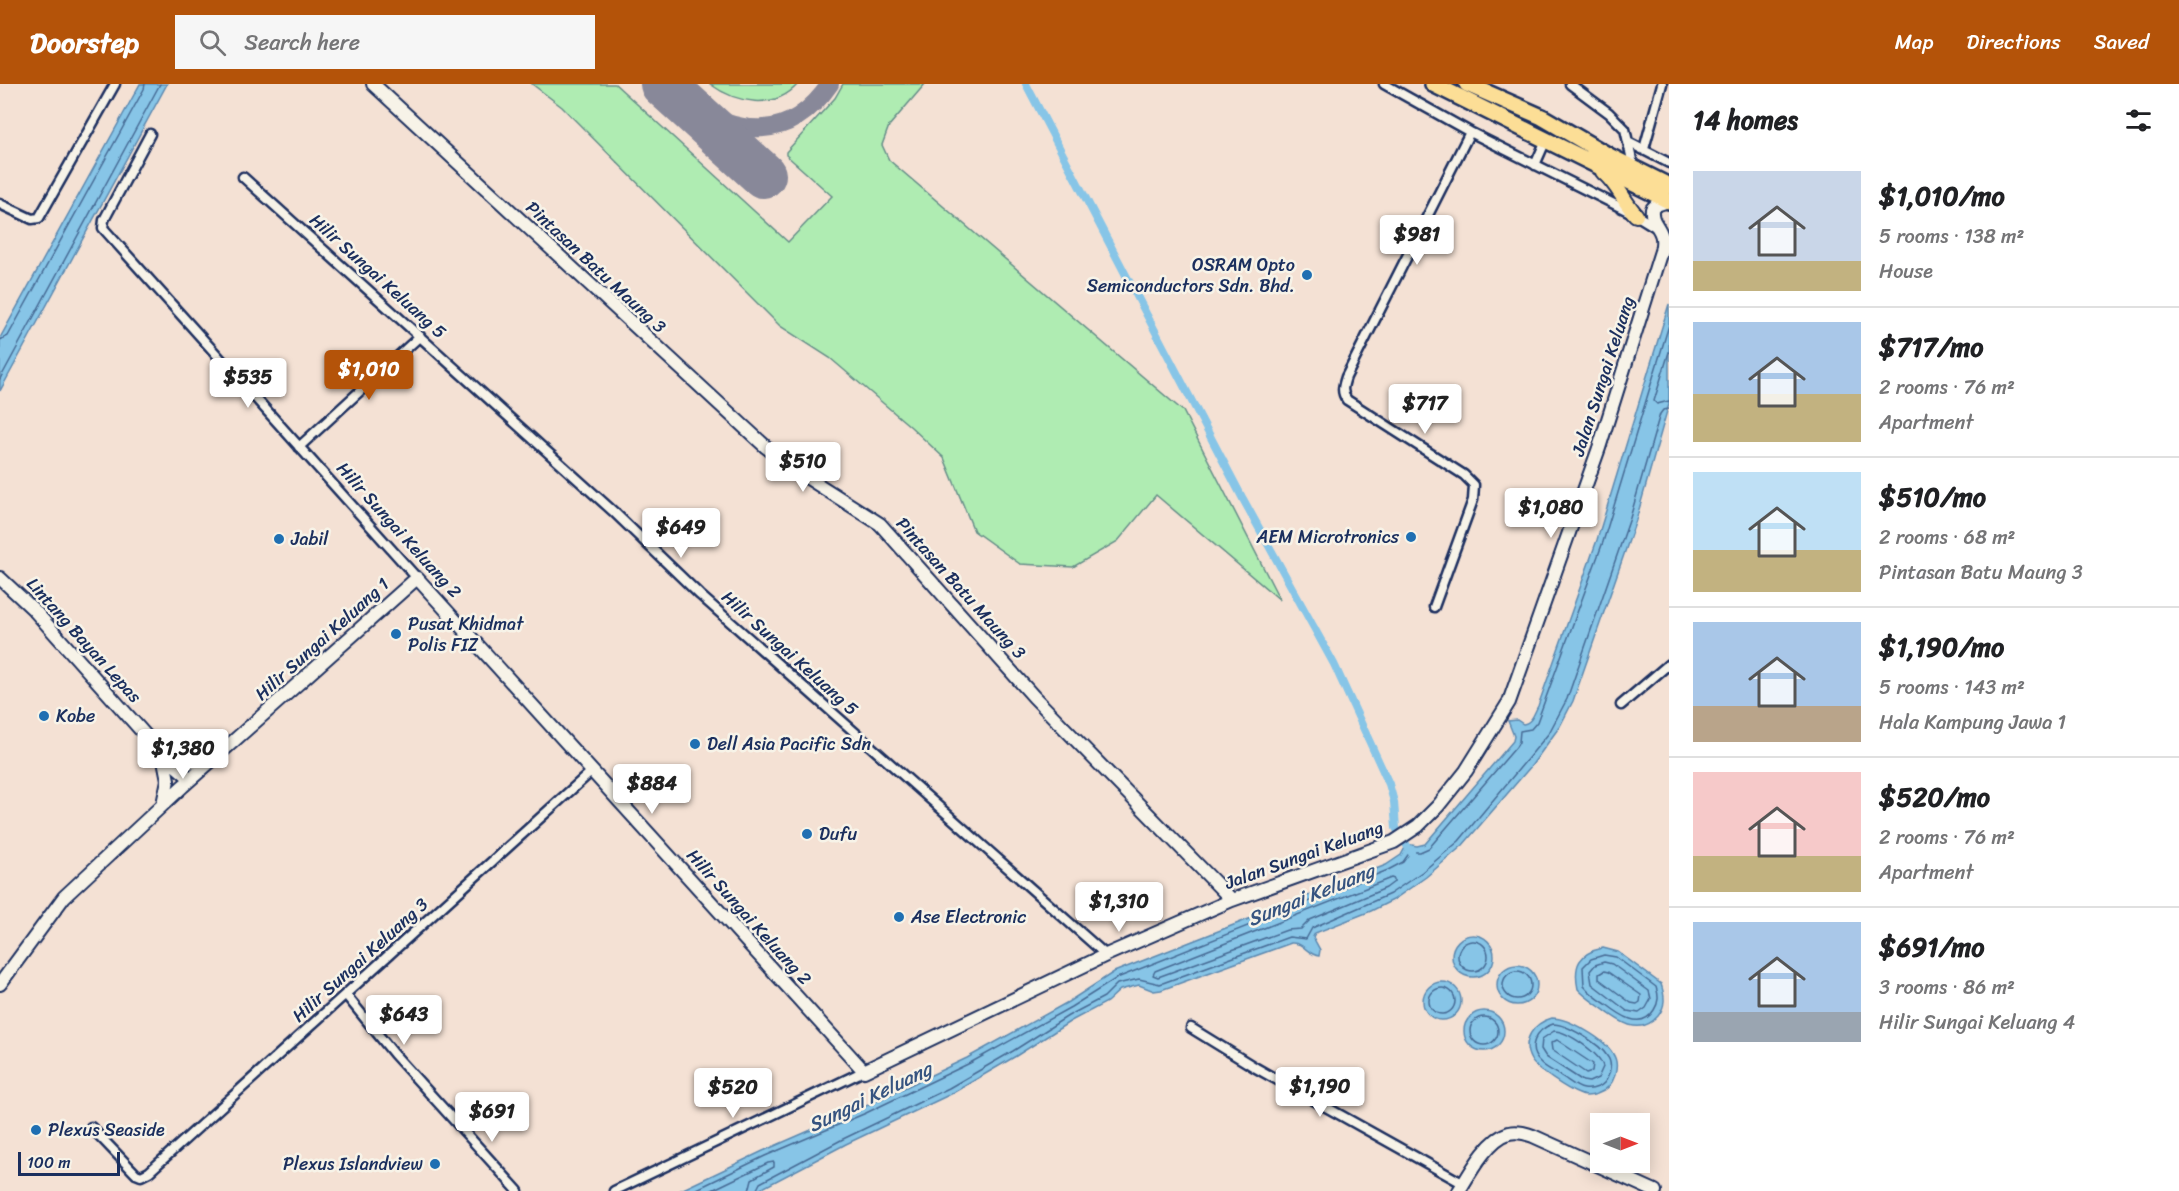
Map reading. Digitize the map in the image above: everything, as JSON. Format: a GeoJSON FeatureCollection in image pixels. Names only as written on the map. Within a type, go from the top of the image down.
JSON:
{"type":"FeatureCollection","features":[{"type":"Feature","properties":{"kind":"highway"},"geometry":{"type":"LineString","coordinates":[[1433,84],[1586,159],[1669,196]]}},
{"type":"Feature","properties":{"kind":"highway"},"geometry":{"type":"LineString","coordinates":[[1467,84],[1542,117],[1634,169],[1669,196]]}},
{"type":"Feature","properties":{"kind":"main road"},"geometry":{"type":"LineString","coordinates":[[1586,159],[1616,184],[1627,204],[1636,214]]}},
{"type":"Feature","properties":{"kind":"street"},"geometry":{"type":"LineString","coordinates":[[0,204],[32,219],[39,218],[115,84]]}},
{"type":"Feature","properties":{"kind":"street","name":"Pintasan Batu Maung 3"},"geometry":{"type":"LineString","coordinates":[[373,84],[766,447],[797,471],[880,524],[1034,697],[1232,900]]}},
{"type":"Feature","properties":{"kind":"street"},"geometry":{"type":"LineString","coordinates":[[1384,84],[1470,132],[1636,214],[1658,229]]}},
{"type":"Feature","properties":{"kind":"street"},"geometry":{"type":"LineString","coordinates":[[1570,84],[1609,113],[1625,129],[1630,143],[1634,169]]}},
{"type":"Feature","properties":{"kind":"street"},"geometry":{"type":"LineString","coordinates":[[1644,149],[1662,84]]}},
{"type":"Feature","properties":{"kind":"street"},"geometry":{"type":"LineString","coordinates":[[1434,607],[1473,500],[1474,485],[1464,475],[1347,400],[1343,394],[1343,386],[1470,132]]}},
{"type":"Feature","properties":{"kind":"street","name":"Hilir Sungai Keluang 2"},"geometry":{"type":"LineString","coordinates":[[150,134],[102,225],[299,447],[864,1071]]}},
{"type":"Feature","properties":{"kind":"street"},"geometry":{"type":"LineString","coordinates":[[1535,165],[1546,140]]}},
{"type":"Feature","properties":{"kind":"street"},"geometry":{"type":"LineString","coordinates":[[1630,143],[1669,164]]}},
{"type":"Feature","properties":{"kind":"street","name":"Hilir Sungai Keluang 5"},"geometry":{"type":"LineString","coordinates":[[243,177],[615,513],[700,595],[1106,955]]}},
{"type":"Feature","properties":{"kind":"street","name":"Jalan Sungai Keluang"},"geometry":{"type":"LineString","coordinates":[[864,1071],[1106,955],[1232,900],[1394,842],[1418,826],[1466,771],[1509,702],[1599,448],[1661,251],[1663,238],[1652,215],[1652,209],[1669,196]]}},
{"type":"Feature","properties":{"kind":"street"},"geometry":{"type":"LineString","coordinates":[[299,447],[420,336]]}},
{"type":"Feature","properties":{"kind":"street","name":"Lintang Bayan Lepas"},"geometry":{"type":"LineString","coordinates":[[0,578],[33,609],[187,783]]}},
{"type":"Feature","properties":{"kind":"street","name":"Hilir Sungai Keluang 1"},"geometry":{"type":"LineString","coordinates":[[0,984],[64,897],[209,763],[417,578]]}},
{"type":"Feature","properties":{"kind":"street"},"geometry":{"type":"LineString","coordinates":[[1621,705],[1669,664]]}},
{"type":"Feature","properties":{"kind":"street"},"geometry":{"type":"LineString","coordinates":[[163,805],[168,780],[164,755],[186,762],[209,763]]}},
{"type":"Feature","properties":{"kind":"street","name":"Hilir Sungai Keluang 3"},"geometry":{"type":"LineString","coordinates":[[90,1127],[136,1174],[146,1175],[592,771]]}},
{"type":"Feature","properties":{"kind":"street"},"geometry":{"type":"LineString","coordinates":[[346,994],[394,1054],[518,1191]]}},
{"type":"Feature","properties":{"kind":"street"},"geometry":{"type":"LineString","coordinates":[[1191,1028],[1462,1187],[1485,1151],[1500,1137],[1516,1132],[1533,1136],[1655,1191]]}},
{"type":"Feature","properties":{"kind":"street"},"geometry":{"type":"LineString","coordinates":[[614,1191],[864,1071]]}},
{"type":"Feature","properties":{"kind":"green space"},"geometry":{"type":"Polygon","coordinates":[[[532,84],[615,84],[788,242],[832,196],[786,155],[786,152],[835,98],[843,84],[925,84],[889,126],[882,145],[889,160],[1183,411],[1280,600],[1156,495],[1118,541],[1073,567],[1020,564],[974,531],[944,458],[830,358],[780,326],[562,107],[532,84]]]}},
{"type":"Feature","properties":{"kind":"green space"},"geometry":{"type":"Polygon","coordinates":[[[710,84],[798,84],[778,98],[755,101],[731,96],[710,84]]]}},
{"type":"Feature","properties":{"kind":"water"},"geometry":{"type":"Polygon","coordinates":[[[140,84],[167,84],[0,391],[0,338],[140,84]]]}},
{"type":"Feature","properties":{"kind":"water","name":"Sungai Keluang"},"geometry":{"type":"Polygon","coordinates":[[[1669,304],[1669,404],[1636,520],[1573,701],[1560,726],[1532,765],[1463,845],[1426,877],[1393,900],[1315,933],[1313,937],[1320,950],[1319,956],[1299,944],[1291,943],[1161,990],[1154,991],[1139,985],[1120,990],[1107,1002],[1071,1021],[951,1094],[846,1144],[757,1191],[679,1191],[967,1058],[1068,1002],[1114,972],[1386,865],[1401,855],[1407,844],[1417,846],[1425,844],[1513,741],[1514,736],[1508,721],[1517,720],[1523,724],[1529,722],[1538,706],[1597,540],[1669,304]]]}},
{"type":"Feature","properties":{"kind":"water"},"geometry":{"type":"Polygon","coordinates":[[[1473,935],[1488,941],[1494,956],[1488,971],[1473,977],[1458,971],[1452,956],[1458,941],[1473,935]]]}},
{"type":"Feature","properties":{"kind":"water"},"geometry":{"type":"Polygon","coordinates":[[[1603,948],[1618,952],[1661,984],[1664,1005],[1658,1016],[1651,1022],[1643,1026],[1628,1025],[1578,989],[1576,973],[1580,961],[1588,953],[1603,948]]]}},
{"type":"Feature","properties":{"kind":"water"},"geometry":{"type":"Polygon","coordinates":[[[1517,965],[1525,966],[1531,971],[1536,977],[1536,993],[1531,999],[1525,1004],[1517,1005],[1509,1004],[1503,999],[1498,993],[1497,985],[1498,977],[1503,971],[1509,966],[1517,965]]]}},
{"type":"Feature","properties":{"kind":"water"},"geometry":{"type":"Polygon","coordinates":[[[1442,982],[1456,987],[1461,1001],[1456,1015],[1442,1020],[1428,1015],[1423,1001],[1428,987],[1442,982]]]}},
{"type":"Feature","properties":{"kind":"water"},"geometry":{"type":"Polygon","coordinates":[[[1484,1011],[1498,1017],[1504,1031],[1498,1045],[1484,1051],[1470,1045],[1464,1031],[1470,1017],[1484,1011]]]}},
{"type":"Feature","properties":{"kind":"water"},"geometry":{"type":"Polygon","coordinates":[[[1552,1018],[1576,1025],[1609,1048],[1616,1061],[1616,1072],[1614,1079],[1606,1089],[1592,1095],[1581,1095],[1553,1079],[1531,1060],[1527,1046],[1531,1033],[1545,1020],[1552,1018]]]}},
{"type":"Feature","properties":{"kind":"waterway"},"geometry":{"type":"LineString","coordinates":[[1026,84],[1243,499],[1334,664],[1389,784],[1394,802],[1396,828],[1411,852]]}},
{"type":"Feature","properties":{"kind":"taxiway"},"geometry":{"type":"LineString","coordinates":[[682,102],[723,122],[742,127],[761,128],[779,125],[797,117],[814,104],[830,84]]}},
{"type":"Feature","properties":{"kind":"runway"},"geometry":{"type":"LineString","coordinates":[[663,84],[763,175]]}},
{"type":"Feature","properties":{"kind":"place","name":"OSRAM Opto Semiconductors Sdn. Bhd."},"geometry":{"type":"Point","coordinates":[1307,275]}},
{"type":"Feature","properties":{"kind":"place","name":"AEM Microtronics"},"geometry":{"type":"Point","coordinates":[1411,537]}},
{"type":"Feature","properties":{"kind":"place","name":"Jabil"},"geometry":{"type":"Point","coordinates":[279,539]}},
{"type":"Feature","properties":{"kind":"place","name":"Pusat Khidmat Polis FIZ"},"geometry":{"type":"Point","coordinates":[396,634]}},
{"type":"Feature","properties":{"kind":"place","name":"Kobe"},"geometry":{"type":"Point","coordinates":[44,716]}},
{"type":"Feature","properties":{"kind":"place","name":"Dell Asia Pacific Sdn"},"geometry":{"type":"Point","coordinates":[695,744]}},
{"type":"Feature","properties":{"kind":"place","name":"Dufu"},"geometry":{"type":"Point","coordinates":[807,834]}},
{"type":"Feature","properties":{"kind":"place","name":"Ase Electronic"},"geometry":{"type":"Point","coordinates":[899,917]}},
{"type":"Feature","properties":{"kind":"place","name":"Plexus Seaside"},"geometry":{"type":"Point","coordinates":[36,1130]}},
{"type":"Feature","properties":{"kind":"place","name":"Plexus Islandview"},"geometry":{"type":"Point","coordinates":[435,1164]}}]}
